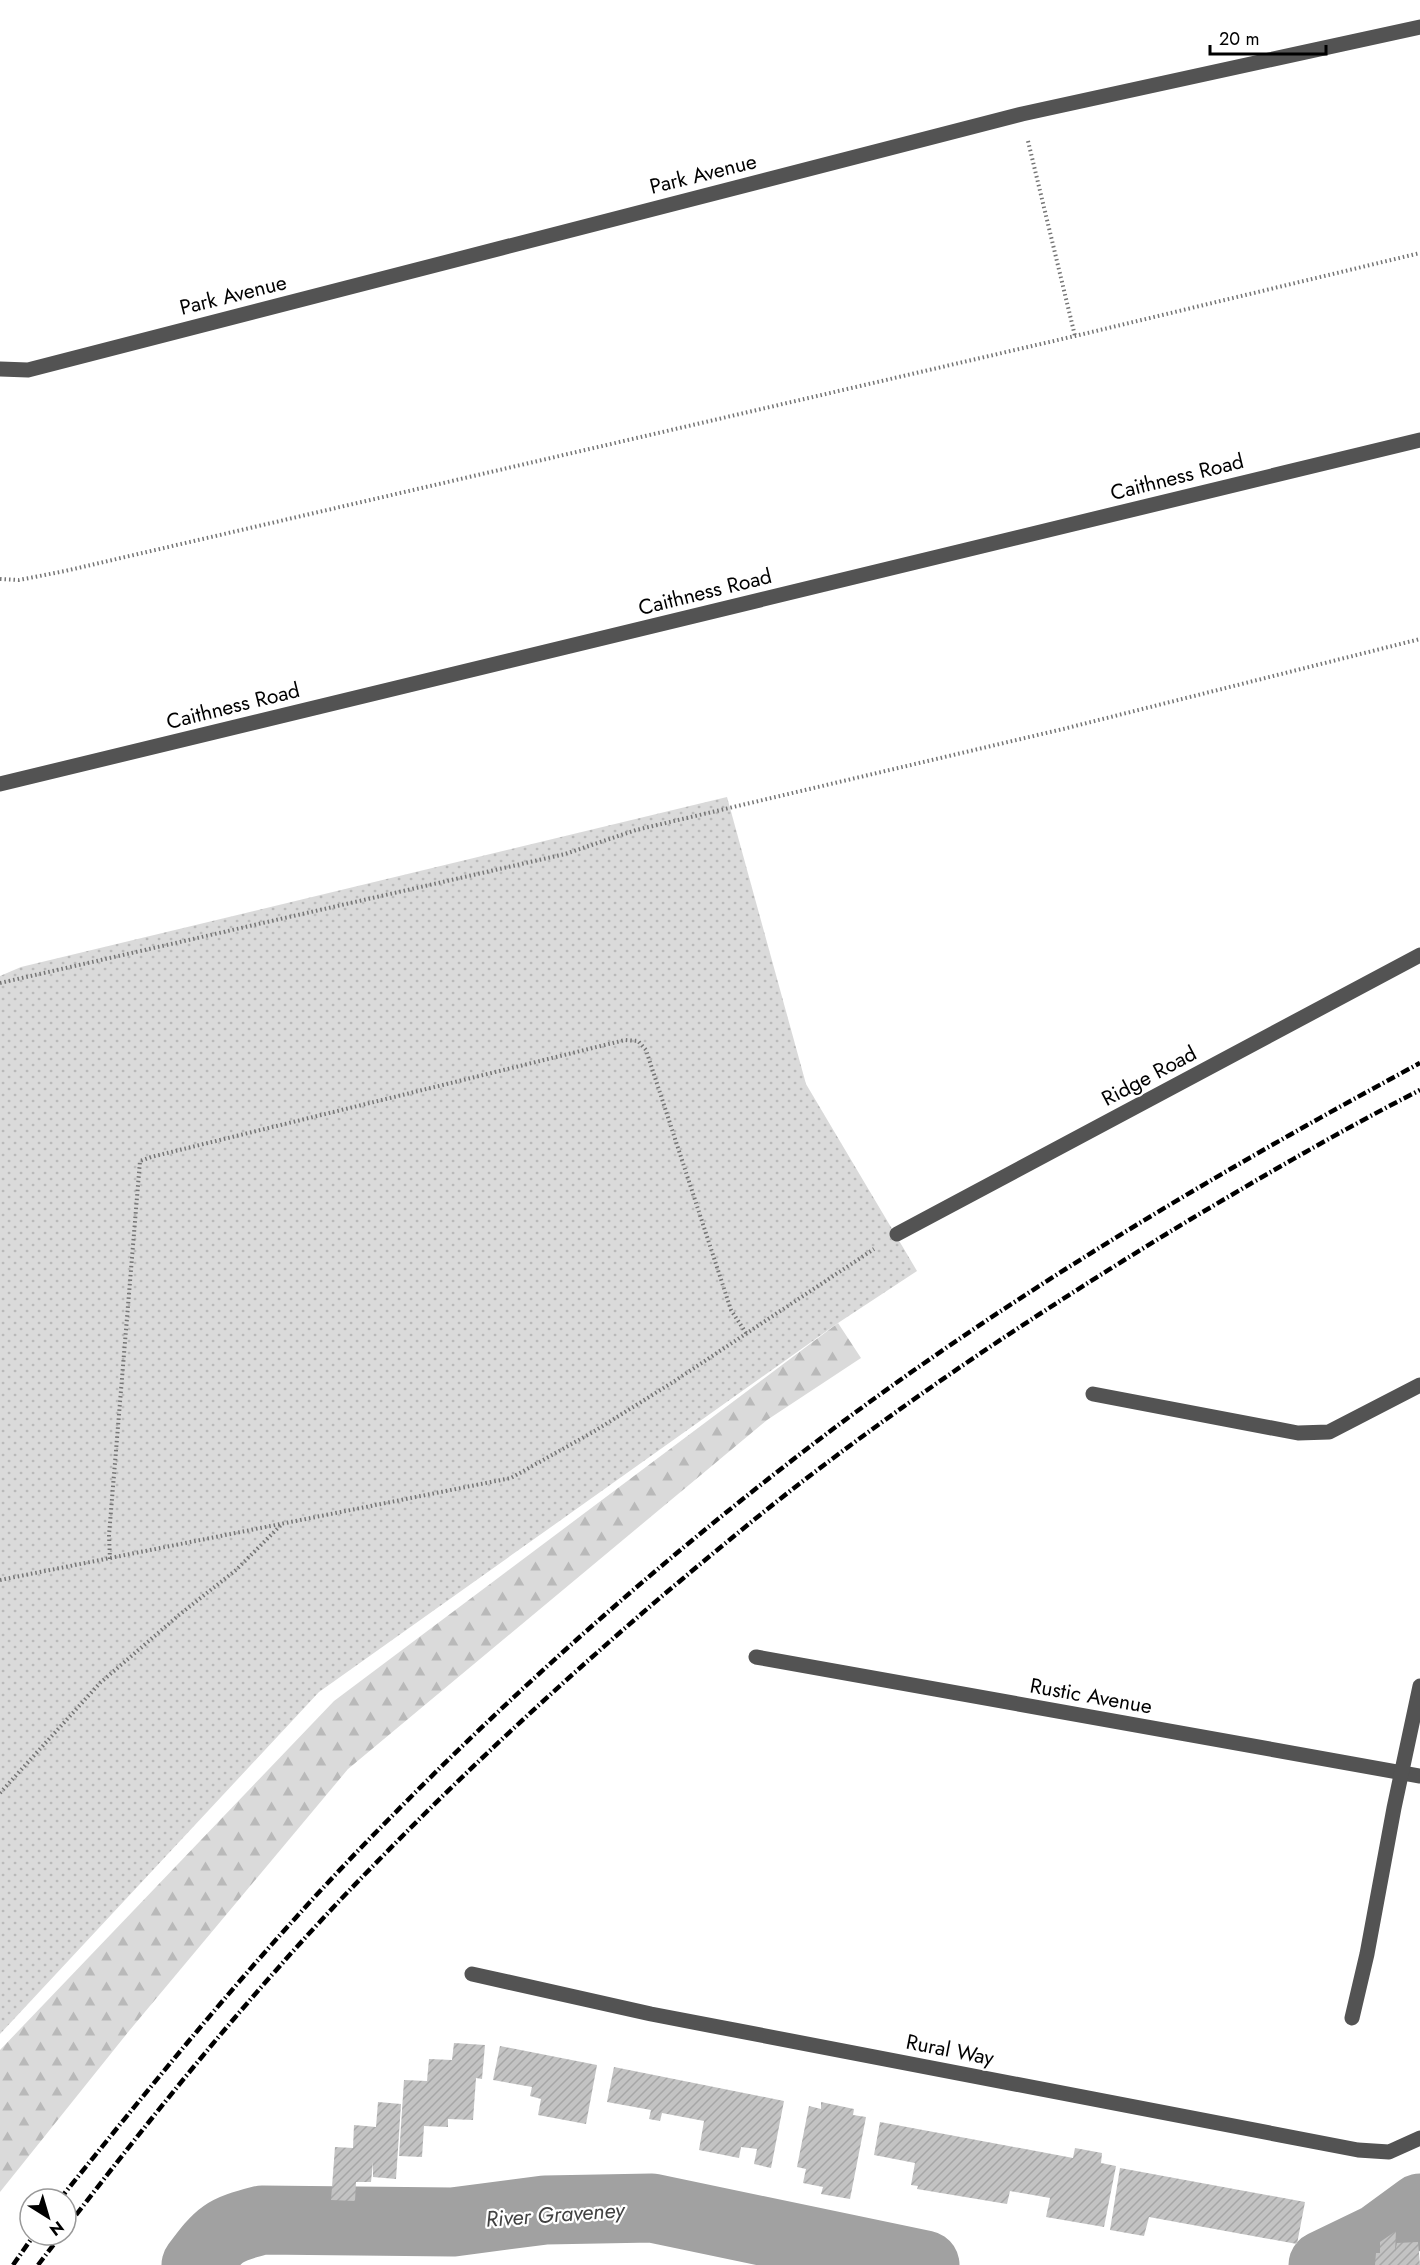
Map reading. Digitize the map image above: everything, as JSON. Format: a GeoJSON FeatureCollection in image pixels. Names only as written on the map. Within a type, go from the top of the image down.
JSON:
{"type":"FeatureCollection","features":[{"type":"Feature","properties":{"kind":"street","name":"Park Avenue"},"geometry":{"type":"LineString","coordinates":[[0,369],[28,370],[1022,114],[1420,27]]}},
{"type":"Feature","properties":{"kind":"street","name":"Caithness Road"},"geometry":{"type":"LineString","coordinates":[[0,784],[1420,440]]}},
{"type":"Feature","properties":{"kind":"street","name":"Ridge Road"},"geometry":{"type":"LineString","coordinates":[[897,1234],[1420,955]]}},
{"type":"Feature","properties":{"kind":"street"},"geometry":{"type":"LineString","coordinates":[[1093,1394],[1298,1433],[1329,1432],[1420,1385]]}},
{"type":"Feature","properties":{"kind":"street","name":"Rustic Avenue"},"geometry":{"type":"LineString","coordinates":[[756,1657],[1420,1776]]}},
{"type":"Feature","properties":{"kind":"street"},"geometry":{"type":"LineString","coordinates":[[1352,2019],[1420,1686]]}},
{"type":"Feature","properties":{"kind":"street","name":"Rural Way"},"geometry":{"type":"LineString","coordinates":[[472,1974],[651,2014],[1358,2150],[1389,2152],[1420,2138]]}},
{"type":"Feature","properties":{"kind":"path"},"geometry":{"type":"LineString","coordinates":[[1022,114],[1075,336]]}},
{"type":"Feature","properties":{"kind":"path"},"geometry":{"type":"LineString","coordinates":[[0,579],[19,580],[65,571],[1075,336],[1420,253]]}},
{"type":"Feature","properties":{"kind":"path"},"geometry":{"type":"LineString","coordinates":[[0,983],[566,854],[636,830],[1063,729],[1420,639]]}},
{"type":"Feature","properties":{"kind":"path"},"geometry":{"type":"LineString","coordinates":[[110,1560],[110,1535],[141,1161],[151,1157],[625,1040],[638,1041],[646,1050],[731,1310],[746,1333]]}},
{"type":"Feature","properties":{"kind":"path"},"geometry":{"type":"LineString","coordinates":[[0,1580],[110,1560],[511,1478],[593,1432],[897,1234]]}},
{"type":"Feature","properties":{"kind":"path"},"geometry":{"type":"LineString","coordinates":[[0,1794],[100,1683],[179,1615],[236,1570],[282,1524]]}},
{"type":"Feature","properties":{"kind":"green space"},"geometry":{"type":"Polygon","coordinates":[[[727,797],[806,1084],[917,1271],[838,1323],[319,1692],[0,2034],[0,976],[21,967],[727,797]]]}},
{"type":"Feature","properties":{"kind":"green space"},"geometry":{"type":"Polygon","coordinates":[[[838,1323],[861,1358],[767,1420],[348,1769],[129,2031],[0,2192],[0,2050],[334,1701],[838,1323]]]}},
{"type":"Feature","properties":{"kind":"building"},"geometry":{"type":"Polygon","coordinates":[[[454,2043],[485,2045],[482,2079],[476,2078],[473,2120],[448,2119],[448,2127],[424,2126],[422,2157],[399,2156],[404,2080],[427,2081],[429,2059],[452,2060],[454,2043]]]}},
{"type":"Feature","properties":{"kind":"building"},"geometry":{"type":"Polygon","coordinates":[[[500,2046],[597,2065],[586,2124],[538,2115],[541,2099],[530,2096],[532,2087],[493,2080],[500,2046]]]}},
{"type":"Feature","properties":{"kind":"building"},"geometry":{"type":"Polygon","coordinates":[[[614,2067],[784,2101],[771,2168],[754,2164],[757,2149],[741,2147],[739,2158],[699,2150],[704,2121],[662,2113],[660,2121],[649,2119],[651,2110],[607,2102],[614,2067]]]}},
{"type":"Feature","properties":{"kind":"building"},"geometry":{"type":"Polygon","coordinates":[[[378,2102],[401,2104],[396,2179],[373,2177],[373,2162],[371,2182],[356,2182],[355,2201],[331,2200],[335,2147],[353,2148],[354,2125],[376,2127],[378,2102]]]}},
{"type":"Feature","properties":{"kind":"building"},"geometry":{"type":"Polygon","coordinates":[[[821,2102],[854,2109],[853,2115],[866,2117],[850,2199],[821,2194],[823,2187],[803,2183],[806,2169],[797,2167],[809,2106],[821,2109],[821,2102]]]}},
{"type":"Feature","properties":{"kind":"building"},"geometry":{"type":"Polygon","coordinates":[[[880,2122],[1073,2158],[1075,2148],[1102,2153],[1101,2163],[1116,2166],[1104,2227],[1046,2217],[1050,2198],[1010,2191],[1007,2204],[917,2189],[918,2186],[911,2185],[915,2163],[874,2155],[880,2122]]]}},
{"type":"Feature","properties":{"kind":"building"},"geometry":{"type":"Polygon","coordinates":[[[1120,2168],[1305,2202],[1297,2244],[1149,2217],[1144,2236],[1110,2230],[1120,2168]]]}},
{"type":"Feature","properties":{"kind":"building"},"geometry":{"type":"Polygon","coordinates":[[[1396,2231],[1395,2252],[1397,2243],[1418,2242],[1420,2265],[1375,2265],[1376,2253],[1380,2253],[1380,2242],[1396,2231]]]}},
{"type":"Feature","properties":{"kind":"waterway","name":"River Graveney"},"geometry":{"type":"LineString","coordinates":[[196,2265],[223,2234],[262,2220],[453,2222],[545,2210],[652,2208],[925,2265]]}},
{"type":"Feature","properties":{"kind":"waterway","name":"River Graveney"},"geometry":{"type":"LineString","coordinates":[[1323,2265],[1379,2238],[1420,2208]]}},
{"type":"Feature","properties":{"kind":"railway"},"geometry":{"type":"LineString","coordinates":[[70,2187],[220,2004],[345,1864],[496,1714],[607,1612],[665,1563],[841,1423],[981,1325],[1124,1232],[1420,1063]]}},
{"type":"Feature","properties":{"kind":"railway"},"geometry":{"type":"LineString","coordinates":[[78,2213],[214,2042],[332,1909],[481,1759],[668,1591],[814,1472],[921,1394],[1008,1335],[1215,1205],[1420,1090]]}},
{"type":"Feature","properties":{"kind":"railway"},"geometry":{"type":"LineString","coordinates":[[13,2265],[26,2247]]}},
{"type":"Feature","properties":{"kind":"railway"},"geometry":{"type":"LineString","coordinates":[[38,2265],[52,2247]]}}]}
